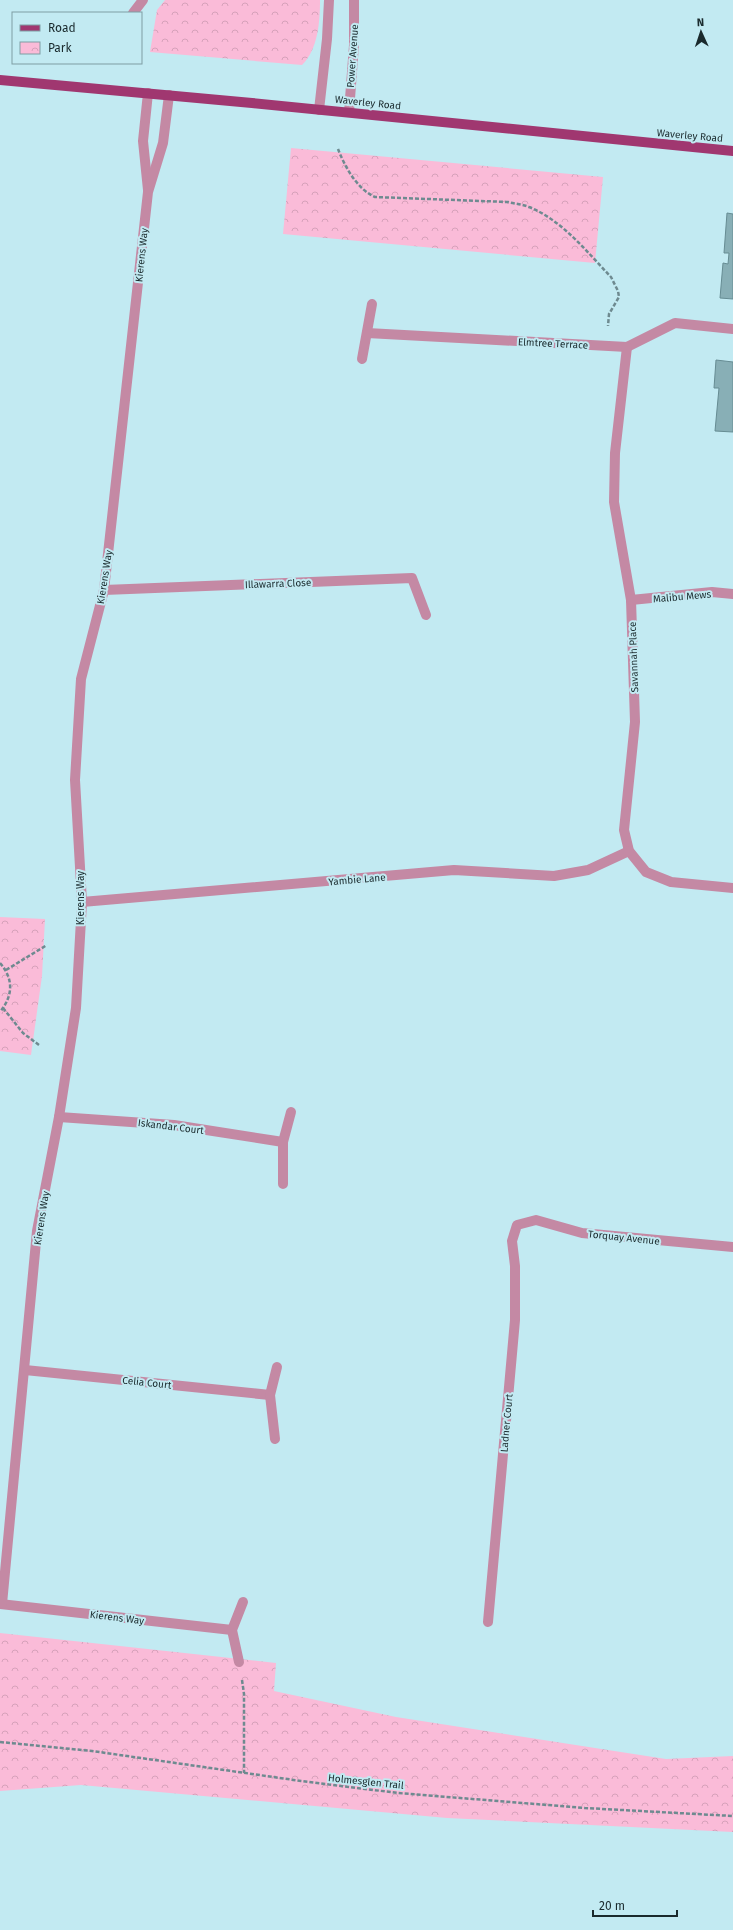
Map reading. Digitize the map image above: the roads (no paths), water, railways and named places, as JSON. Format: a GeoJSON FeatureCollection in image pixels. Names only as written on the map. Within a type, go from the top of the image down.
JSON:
{"type":"FeatureCollection","features":[{"type":"Feature","properties":{"kind":"main road","name":"Waverley Road"},"geometry":{"type":"LineString","coordinates":[[0,80],[348,112],[733,151]]}},
{"type":"Feature","properties":{"kind":"street"},"geometry":{"type":"LineString","coordinates":[[134,12],[143,0]]}},
{"type":"Feature","properties":{"kind":"street"},"geometry":{"type":"LineString","coordinates":[[319,110],[327,39],[329,0]]}},
{"type":"Feature","properties":{"kind":"street","name":"Power Avenue"},"geometry":{"type":"LineString","coordinates":[[348,112],[354,45],[354,0]]}},
{"type":"Feature","properties":{"kind":"street","name":"Kierens Way"},"geometry":{"type":"LineString","coordinates":[[148,93],[143,141],[148,192]]}},
{"type":"Feature","properties":{"kind":"street","name":"Kierens Way"},"geometry":{"type":"LineString","coordinates":[[170,95],[163,142],[148,192],[104,590],[81,679],[76,780],[82,902],[76,1008],[59,1117],[38,1231],[1,1604],[232,1630]]}},
{"type":"Feature","properties":{"kind":"street"},"geometry":{"type":"LineString","coordinates":[[362,359],[372,304]]}},
{"type":"Feature","properties":{"kind":"street","name":"Elmtree Terrace"},"geometry":{"type":"LineString","coordinates":[[367,333],[627,347],[675,323],[733,329]]}},
{"type":"Feature","properties":{"kind":"street","name":"Savannah Place"},"geometry":{"type":"LineString","coordinates":[[627,347],[615,453],[614,502],[631,600],[635,722],[624,830],[629,851],[646,872],[671,882],[733,888]]}},
{"type":"Feature","properties":{"kind":"street","name":"Illawarra Close"},"geometry":{"type":"LineString","coordinates":[[104,590],[412,578],[426,615]]}},
{"type":"Feature","properties":{"kind":"street","name":"Malibu Mews"},"geometry":{"type":"LineString","coordinates":[[631,600],[712,592],[733,594]]}},
{"type":"Feature","properties":{"kind":"street","name":"Yambie Lane"},"geometry":{"type":"LineString","coordinates":[[82,902],[454,870],[554,876],[588,870],[629,851]]}},
{"type":"Feature","properties":{"kind":"street"},"geometry":{"type":"LineString","coordinates":[[283,1184],[283,1142],[291,1112]]}},
{"type":"Feature","properties":{"kind":"street","name":"Iskandar Court"},"geometry":{"type":"LineString","coordinates":[[59,1117],[174,1125],[283,1142]]}},
{"type":"Feature","properties":{"kind":"street","name":"Torquay Avenue"},"geometry":{"type":"LineString","coordinates":[[517,1225],[536,1220],[582,1233],[733,1247]]}},
{"type":"Feature","properties":{"kind":"street","name":"Ladner Court"},"geometry":{"type":"LineString","coordinates":[[488,1622],[515,1320],[515,1266],[512,1241],[517,1225]]}},
{"type":"Feature","properties":{"kind":"street"},"geometry":{"type":"LineString","coordinates":[[275,1439],[270,1395],[277,1367]]}},
{"type":"Feature","properties":{"kind":"street","name":"Celia Court"},"geometry":{"type":"LineString","coordinates":[[25,1370],[270,1395]]}},
{"type":"Feature","properties":{"kind":"street"},"geometry":{"type":"LineString","coordinates":[[239,1662],[232,1630],[243,1602]]}}]}
